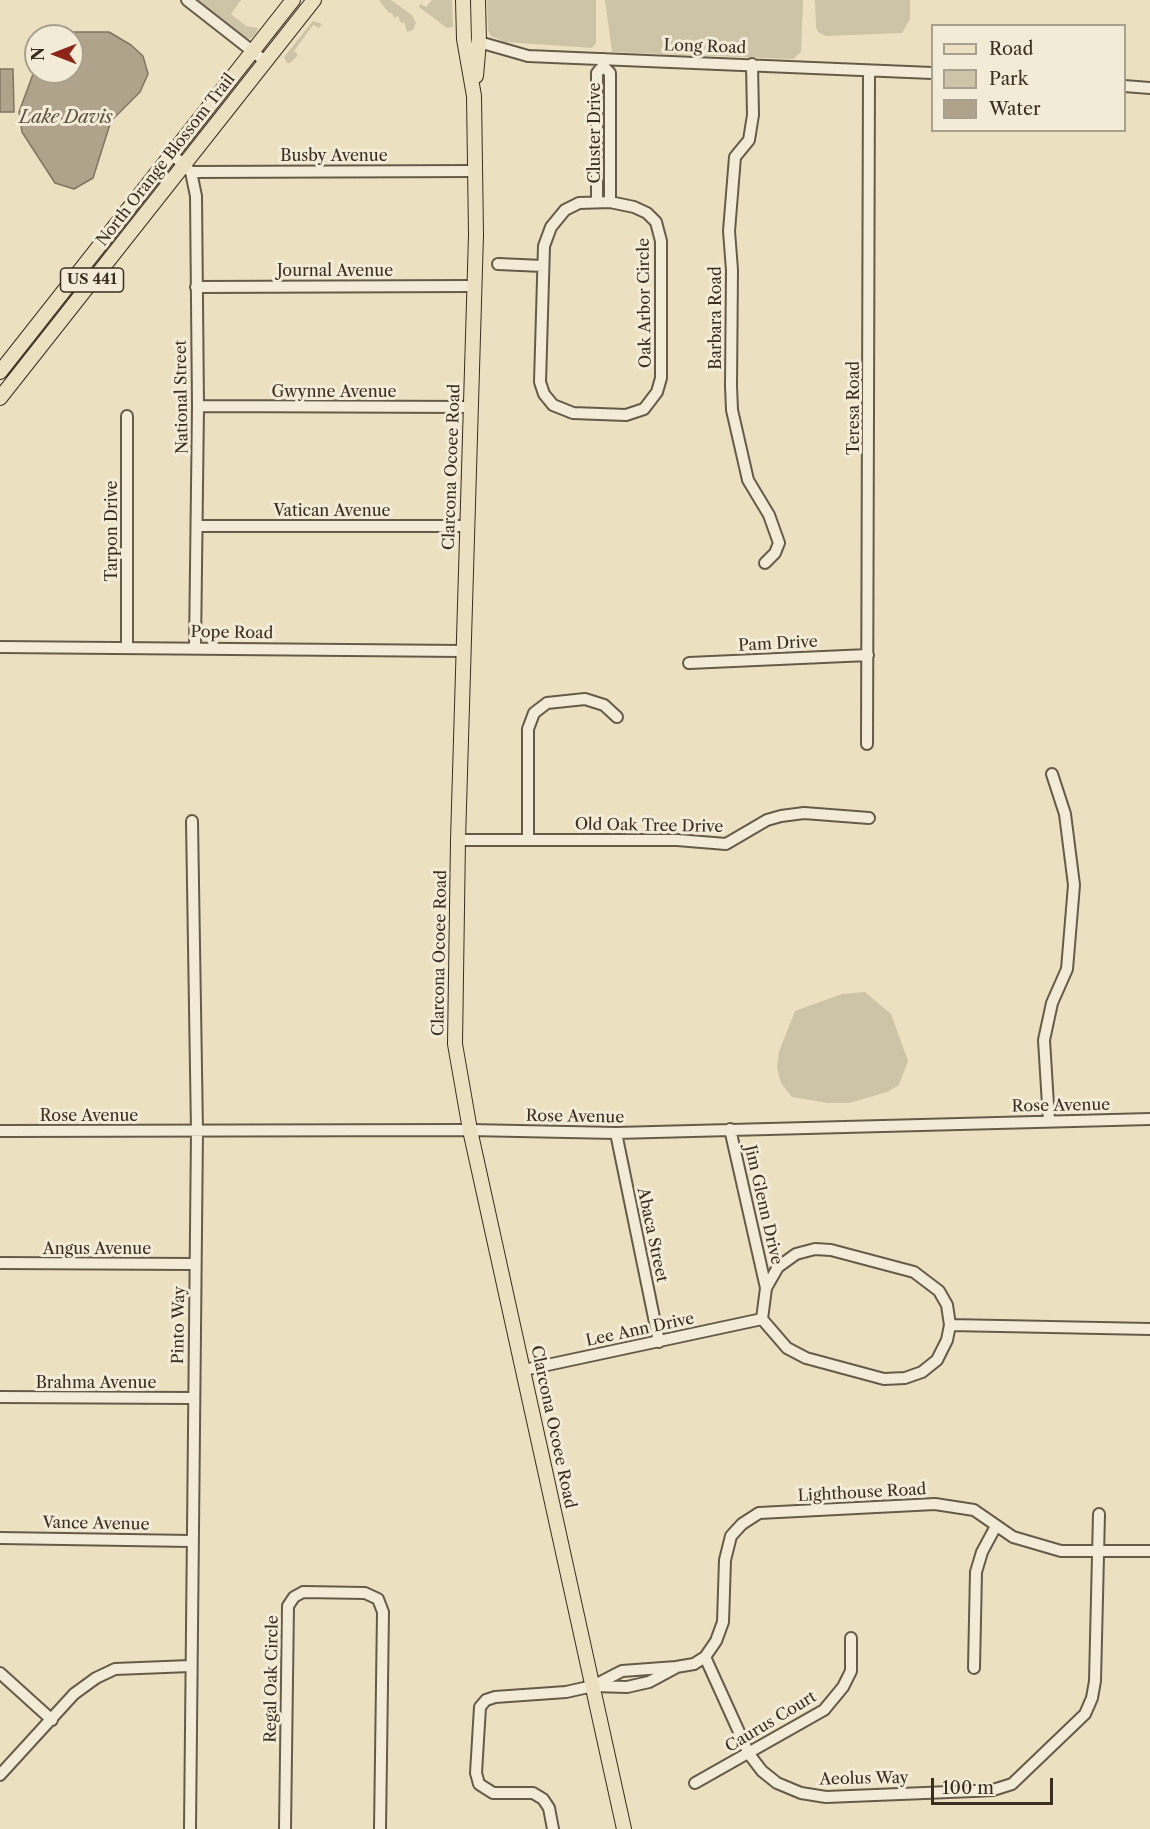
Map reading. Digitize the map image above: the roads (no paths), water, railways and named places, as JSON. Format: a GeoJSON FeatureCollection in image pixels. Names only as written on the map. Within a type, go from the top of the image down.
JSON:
{"type":"FeatureCollection","features":[{"type":"Feature","properties":{"kind":"main road","name":"North Orange Blossom Trail"},"geometry":{"type":"LineString","coordinates":[[2,370],[293,0]]}},
{"type":"Feature","properties":{"kind":"main road","name":"North Orange Blossom Trail"},"geometry":{"type":"LineString","coordinates":[[0,398],[188,167],[265,61],[314,0]]}},
{"type":"Feature","properties":{"kind":"main road"},"geometry":{"type":"LineString","coordinates":[[465,0],[472,29],[479,42]]}},
{"type":"Feature","properties":{"kind":"main road","name":"Clarcona Ocoee Road"},"geometry":{"type":"LineString","coordinates":[[465,0],[464,39],[474,96]]}},
{"type":"Feature","properties":{"kind":"main road","name":"Clarcona Ocoee Road"},"geometry":{"type":"LineString","coordinates":[[478,0],[479,42],[474,96],[476,171],[474,286],[458,840],[455,1044],[470,1130],[624,1829]]}},
{"type":"Feature","properties":{"kind":"street"},"geometry":{"type":"LineString","coordinates":[[187,0],[265,61]]}},
{"type":"Feature","properties":{"kind":"street","name":"Long Road"},"geometry":{"type":"LineString","coordinates":[[479,42],[528,56],[603,62],[752,64],[931,73]]}},
{"type":"Feature","properties":{"kind":"street","name":"Cluster Drive"},"geometry":{"type":"LineString","coordinates":[[597,202],[597,73],[603,62],[610,73],[610,202]]}},
{"type":"Feature","properties":{"kind":"street","name":"Barbara Road"},"geometry":{"type":"LineString","coordinates":[[752,64],[753,115],[748,140],[735,157],[729,231],[732,270],[731,386],[732,410],[748,480],[769,515],[779,543],[775,553],[765,563]]}},
{"type":"Feature","properties":{"kind":"street","name":"Teresa Road"},"geometry":{"type":"LineString","coordinates":[[867,744],[869,71]]}},
{"type":"Feature","properties":{"kind":"street"},"geometry":{"type":"LineString","coordinates":[[1126,86],[1150,88]]}},
{"type":"Feature","properties":{"kind":"street"},"geometry":{"type":"LineString","coordinates":[[172,154],[188,167]]}},
{"type":"Feature","properties":{"kind":"street","name":"Busby Avenue"},"geometry":{"type":"LineString","coordinates":[[188,167],[476,171]]}},
{"type":"Feature","properties":{"kind":"street","name":"National Street"},"geometry":{"type":"LineString","coordinates":[[188,167],[196,196],[198,406],[195,648]]}},
{"type":"Feature","properties":{"kind":"street","name":"Oak Arbor Circle"},"geometry":{"type":"LineString","coordinates":[[610,202],[634,207],[647,213],[656,222],[661,241],[662,378],[657,393],[644,409],[626,415],[573,413],[553,405],[544,394],[539,368],[544,246],[551,227],[564,210],[579,203],[610,202]]}},
{"type":"Feature","properties":{"kind":"street"},"geometry":{"type":"LineString","coordinates":[[498,264],[543,266]]}},
{"type":"Feature","properties":{"kind":"street","name":"Journal Avenue"},"geometry":{"type":"LineString","coordinates":[[196,287],[474,286]]}},
{"type":"Feature","properties":{"kind":"street"},"geometry":{"type":"LineString","coordinates":[[2,370],[14,379]]}},
{"type":"Feature","properties":{"kind":"street","name":"Gwynne Avenue"},"geometry":{"type":"LineString","coordinates":[[198,406],[470,407]]}},
{"type":"Feature","properties":{"kind":"street","name":"Tarpon Drive"},"geometry":{"type":"LineString","coordinates":[[127,416],[127,647]]}},
{"type":"Feature","properties":{"kind":"street","name":"Vatican Avenue"},"geometry":{"type":"LineString","coordinates":[[197,526],[467,526]]}},
{"type":"Feature","properties":{"kind":"street","name":"Pope Road"},"geometry":{"type":"LineString","coordinates":[[0,647],[463,651]]}},
{"type":"Feature","properties":{"kind":"street","name":"Pam Drive"},"geometry":{"type":"LineString","coordinates":[[689,663],[868,655]]}},
{"type":"Feature","properties":{"kind":"street"},"geometry":{"type":"LineString","coordinates":[[528,840],[528,729],[534,713],[547,703],[585,699],[604,705],[618,717]]}},
{"type":"Feature","properties":{"kind":"street"},"geometry":{"type":"LineString","coordinates":[[1049,1121],[1044,1040],[1052,1003],[1067,969],[1074,885],[1065,814],[1052,774]]}},
{"type":"Feature","properties":{"kind":"street","name":"Old Oak Tree Drive"},"geometry":{"type":"LineString","coordinates":[[458,840],[678,840],[726,844],[767,820],[781,816],[804,813],[869,818]]}},
{"type":"Feature","properties":{"kind":"street","name":"Pinto Way"},"geometry":{"type":"LineString","coordinates":[[190,1829],[191,1541],[197,1131],[192,821]]}},
{"type":"Feature","properties":{"kind":"street","name":"Rose Avenue"},"geometry":{"type":"LineString","coordinates":[[0,1131],[470,1130],[616,1133],[1150,1119]]}},
{"type":"Feature","properties":{"kind":"street","name":"Jim Glenn Drive"},"geometry":{"type":"LineString","coordinates":[[730,1130],[766,1288]]}},
{"type":"Feature","properties":{"kind":"street","name":"Abaca Street"},"geometry":{"type":"LineString","coordinates":[[616,1133],[659,1342]]}},
{"type":"Feature","properties":{"kind":"street"},"geometry":{"type":"LineString","coordinates":[[815,1249],[831,1250],[920,1276],[939,1291],[947,1305],[950,1326],[947,1340],[937,1360],[922,1371],[905,1378],[884,1379],[806,1358],[787,1348],[762,1319],[766,1288],[778,1267],[796,1254],[815,1249]]}},
{"type":"Feature","properties":{"kind":"street","name":"Angus Avenue"},"geometry":{"type":"LineString","coordinates":[[0,1263],[195,1264]]}},
{"type":"Feature","properties":{"kind":"street","name":"Lee Ann Drive"},"geometry":{"type":"LineString","coordinates":[[524,1370],[762,1319]]}},
{"type":"Feature","properties":{"kind":"street"},"geometry":{"type":"LineString","coordinates":[[950,1326],[1150,1329]]}},
{"type":"Feature","properties":{"kind":"street","name":"Brahma Avenue"},"geometry":{"type":"LineString","coordinates":[[0,1397],[193,1398]]}},
{"type":"Feature","properties":{"kind":"street","name":"Lighthouse Road"},"geometry":{"type":"LineString","coordinates":[[705,1657],[716,1641],[723,1622],[725,1560],[731,1536],[742,1524],[759,1514],[935,1504],[974,1510],[1013,1537],[1061,1551],[1099,1553],[1150,1551]]}},
{"type":"Feature","properties":{"kind":"street","name":"Aeolus Way"},"geometry":{"type":"LineString","coordinates":[[705,1657],[749,1754],[777,1783],[801,1793],[826,1797],[993,1790],[1012,1784],[1085,1714],[1092,1698],[1095,1681],[1099,1514]]}},
{"type":"Feature","properties":{"kind":"street"},"geometry":{"type":"LineString","coordinates":[[974,1668],[976,1572],[982,1552],[996,1526]]}},
{"type":"Feature","properties":{"kind":"street","name":"Vance Avenue"},"geometry":{"type":"LineString","coordinates":[[0,1538],[191,1541]]}},
{"type":"Feature","properties":{"kind":"street","name":"Regal Oak Circle"},"geometry":{"type":"LineString","coordinates":[[285,1829],[288,1606],[294,1597],[303,1592],[365,1593],[378,1599],[383,1612],[380,1829]]}},
{"type":"Feature","properties":{"kind":"street","name":"Caurus Court"},"geometry":{"type":"LineString","coordinates":[[695,1783],[824,1710],[843,1687],[850,1671],[850,1638]]}},
{"type":"Feature","properties":{"kind":"street"},"geometry":{"type":"LineString","coordinates":[[592,1686],[622,1671],[694,1664],[705,1657]]}},
{"type":"Feature","properties":{"kind":"street"},"geometry":{"type":"LineString","coordinates":[[0,1775],[74,1694],[115,1669],[190,1666]]}},
{"type":"Feature","properties":{"kind":"street"},"geometry":{"type":"LineString","coordinates":[[553,1829],[549,1808],[543,1799],[533,1792],[494,1792],[479,1784],[476,1773],[480,1707],[486,1700],[495,1697],[537,1696],[592,1686],[627,1687],[649,1682],[676,1667]]}},
{"type":"Feature","properties":{"kind":"street"},"geometry":{"type":"LineString","coordinates":[[0,1673],[52,1720]]}},
{"type":"Feature","properties":{"kind":"water","name":"Lake Davis"},"geometry":{"type":"Polygon","coordinates":[[[84,32],[109,32],[131,45],[143,56],[148,74],[140,92],[111,121],[93,178],[74,189],[55,183],[22,132],[19,112],[29,84],[84,84],[84,32]]]}},
{"type":"Feature","properties":{"kind":"water"},"geometry":{"type":"Polygon","coordinates":[[[0,69],[13,69],[14,112],[0,112],[0,69]]]}}]}
